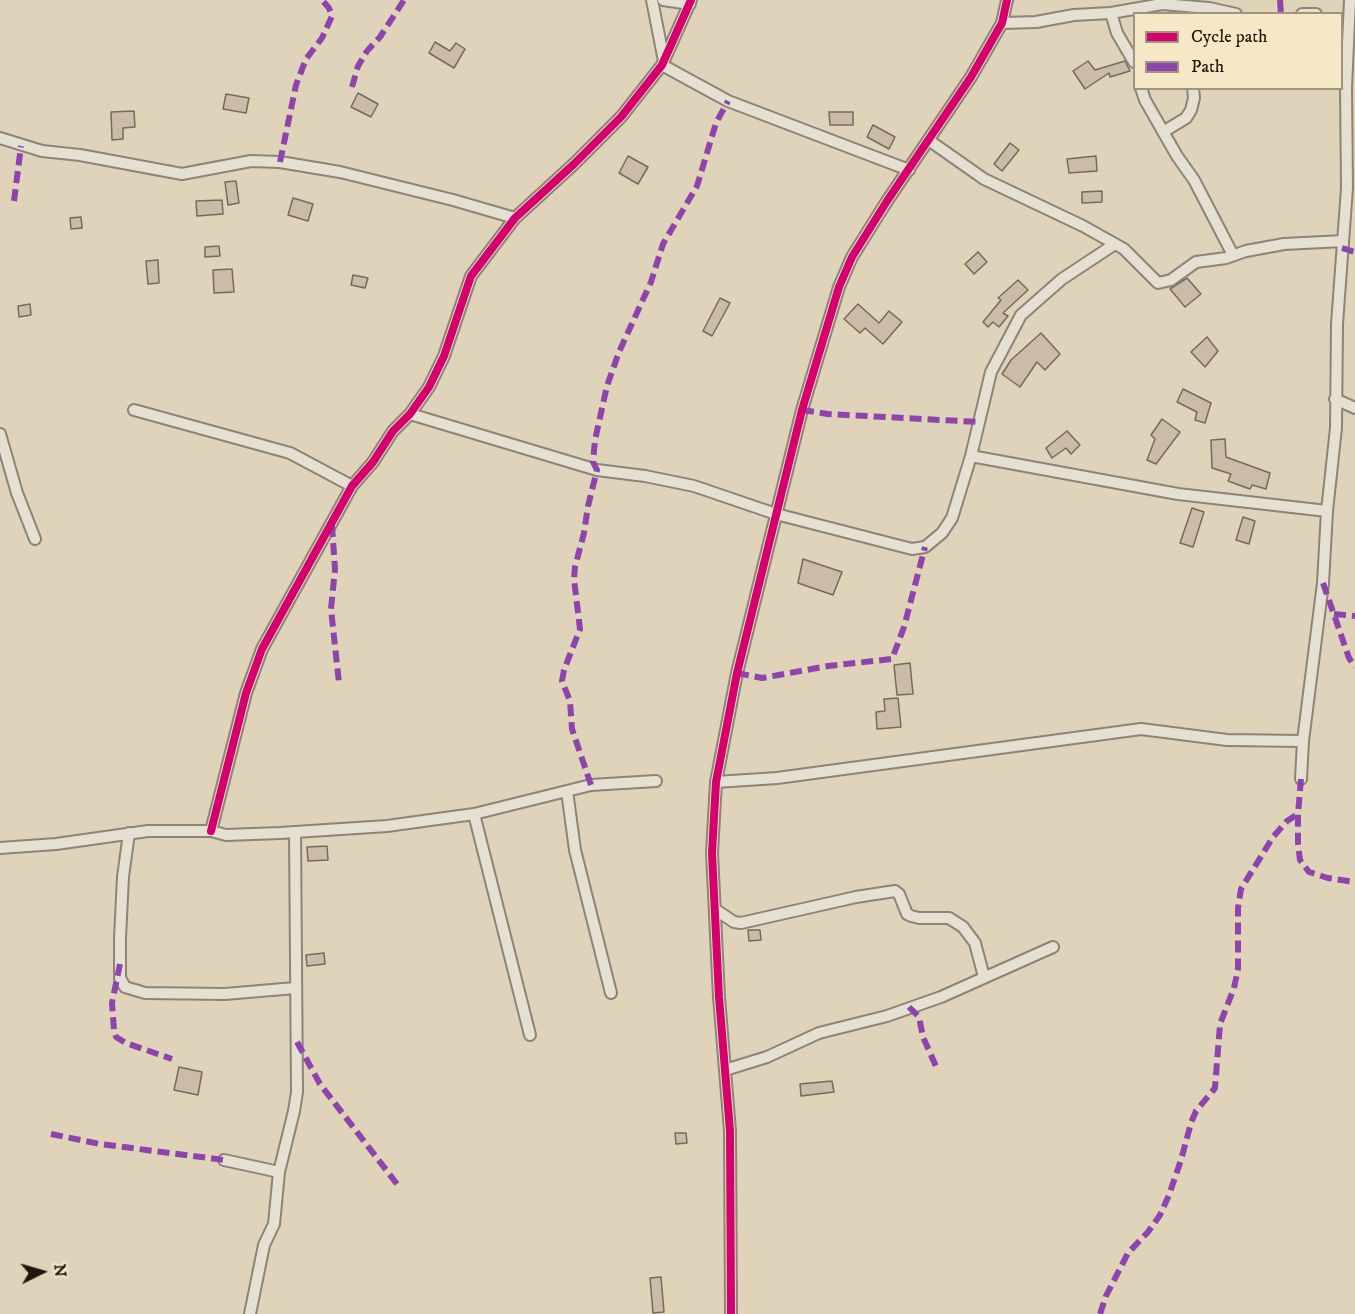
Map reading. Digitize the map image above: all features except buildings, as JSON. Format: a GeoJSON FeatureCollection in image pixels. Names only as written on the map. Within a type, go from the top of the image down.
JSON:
{"type":"FeatureCollection","features":[{"type":"Feature","properties":{"kind":"street"},"geometry":{"type":"LineString","coordinates":[[652,0],[663,63],[728,101],[909,170]]}},
{"type":"Feature","properties":{"kind":"street"},"geometry":{"type":"LineString","coordinates":[[211,831],[246,693],[262,649],[352,486],[373,462],[393,431],[410,414],[429,387],[444,356],[471,276],[514,218],[597,142],[621,117],[663,63],[691,2],[663,0]]}},
{"type":"Feature","properties":{"kind":"street"},"geometry":{"type":"LineString","coordinates":[[731,1314],[730,1131],[719,997],[712,853],[716,782],[737,673],[805,400],[839,287],[852,257],[971,77],[1002,23],[1007,0]]}},
{"type":"Feature","properties":{"kind":"street"},"geometry":{"type":"LineString","coordinates":[[1301,779],[1323,583],[1327,512],[1336,428],[1335,399],[1342,241],[1351,132],[1345,19],[1350,0]]}},
{"type":"Feature","properties":{"kind":"street"},"geometry":{"type":"LineString","coordinates":[[1002,23],[1036,22],[1074,15],[1163,9],[1209,8],[1227,12]]}},
{"type":"Feature","properties":{"kind":"street"},"geometry":{"type":"LineString","coordinates":[[1111,13],[1117,33],[1133,60]]}},
{"type":"Feature","properties":{"kind":"street"},"geometry":{"type":"LineString","coordinates":[[1142,90],[1177,156],[1192,175],[1233,255]]}},
{"type":"Feature","properties":{"kind":"street"},"geometry":{"type":"LineString","coordinates":[[1163,132],[1186,118],[1191,110],[1193,90]]}},
{"type":"Feature","properties":{"kind":"street"},"geometry":{"type":"LineString","coordinates":[[0,138],[42,151],[80,155],[182,174],[251,161],[280,162],[340,172],[453,200],[514,218]]}},
{"type":"Feature","properties":{"kind":"street"},"geometry":{"type":"LineString","coordinates":[[930,141],[984,179],[1083,226],[1124,249],[1158,283],[1171,280],[1196,262],[1226,258],[1284,244],[1342,241]]}},
{"type":"Feature","properties":{"kind":"street"},"geometry":{"type":"LineString","coordinates":[[410,414],[597,470],[645,476],[713,491],[776,514],[912,549],[925,547],[942,533],[952,518],[971,456],[991,372],[1021,315],[1062,279],[1115,244]]}},
{"type":"Feature","properties":{"kind":"street"},"geometry":{"type":"LineString","coordinates":[[1335,399],[1355,408]]}},
{"type":"Feature","properties":{"kind":"street"},"geometry":{"type":"LineString","coordinates":[[134,410],[290,453],[352,486]]}},
{"type":"Feature","properties":{"kind":"street"},"geometry":{"type":"LineString","coordinates":[[0,434],[17,493],[35,539]]}},
{"type":"Feature","properties":{"kind":"street"},"geometry":{"type":"LineString","coordinates":[[971,456],[1178,494],[1327,512]]}},
{"type":"Feature","properties":{"kind":"street"},"geometry":{"type":"LineString","coordinates":[[716,782],[777,778],[1141,729],[1227,740],[1304,741]]}},
{"type":"Feature","properties":{"kind":"street"},"geometry":{"type":"LineString","coordinates":[[0,848],[56,844],[148,831],[211,831],[226,835],[387,826],[474,814],[591,784],[656,781]]}},
{"type":"Feature","properties":{"kind":"street"},"geometry":{"type":"LineString","coordinates":[[567,791],[575,850],[611,993]]}},
{"type":"Feature","properties":{"kind":"street"},"geometry":{"type":"LineString","coordinates":[[474,814],[530,1035]]}},
{"type":"Feature","properties":{"kind":"street"},"geometry":{"type":"LineString","coordinates":[[250,1314],[264,1245],[274,1224],[279,1172],[297,1092],[295,832]]}},
{"type":"Feature","properties":{"kind":"street"},"geometry":{"type":"LineString","coordinates":[[129,833],[123,877],[120,938],[120,978],[125,987],[145,993],[225,994],[295,988]]}},
{"type":"Feature","properties":{"kind":"street"},"geometry":{"type":"LineString","coordinates":[[716,910],[734,922],[741,923],[856,897],[895,891],[899,894],[907,914],[919,918],[949,918],[963,927],[975,943],[984,977]]}},
{"type":"Feature","properties":{"kind":"street"},"geometry":{"type":"LineString","coordinates":[[725,1070],[767,1057],[819,1033],[886,1016],[941,997],[1053,947]]}},
{"type":"Feature","properties":{"kind":"street"},"geometry":{"type":"LineString","coordinates":[[224,1160],[279,1172]]}},
{"type":"Feature","properties":{"kind":"marked path"},"geometry":{"type":"LineString","coordinates":[[280,162],[296,85],[306,59],[322,38],[332,16],[322,0]]}},
{"type":"Feature","properties":{"kind":"marked path"},"geometry":{"type":"LineString","coordinates":[[352,87],[358,66],[404,0]]}},
{"type":"Feature","properties":{"kind":"marked path"},"geometry":{"type":"LineString","coordinates":[[1280,0],[1281,12]]}},
{"type":"Feature","properties":{"kind":"marked path"},"geometry":{"type":"LineString","coordinates":[[591,785],[572,729],[570,701],[562,681],[580,629],[574,579],[597,470],[593,462],[595,440],[607,386],[619,352],[651,282],[663,244],[697,186],[716,123],[728,101]]}},
{"type":"Feature","properties":{"kind":"marked path"},"geometry":{"type":"LineString","coordinates":[[14,201],[21,146]]}},
{"type":"Feature","properties":{"kind":"marked path"},"geometry":{"type":"LineString","coordinates":[[1342,248],[1355,252]]}},
{"type":"Feature","properties":{"kind":"marked path"},"geometry":{"type":"LineString","coordinates":[[802,410],[828,414],[979,422]]}},
{"type":"Feature","properties":{"kind":"marked path"},"geometry":{"type":"LineString","coordinates":[[332,525],[335,569],[331,609],[339,683]]}},
{"type":"Feature","properties":{"kind":"marked path"},"geometry":{"type":"LineString","coordinates":[[737,673],[762,678],[828,666],[892,659],[904,627],[925,547]]}},
{"type":"Feature","properties":{"kind":"marked path"},"geometry":{"type":"LineString","coordinates":[[1323,583],[1349,658],[1355,667]]}},
{"type":"Feature","properties":{"kind":"marked path"},"geometry":{"type":"LineString","coordinates":[[1334,614],[1355,616]]}},
{"type":"Feature","properties":{"kind":"marked path"},"geometry":{"type":"LineString","coordinates":[[1301,779],[1298,814],[1300,860],[1309,872],[1328,878],[1355,882]]}},
{"type":"Feature","properties":{"kind":"marked path"},"geometry":{"type":"LineString","coordinates":[[1100,1314],[1106,1296],[1128,1253],[1160,1215],[1169,1195],[1196,1111],[1215,1088],[1220,1024],[1234,988],[1238,969],[1238,908],[1241,889],[1273,837],[1287,821],[1298,814]]}},
{"type":"Feature","properties":{"kind":"marked path"},"geometry":{"type":"LineString","coordinates":[[120,964],[112,1003],[116,1037],[126,1043],[172,1059]]}},
{"type":"Feature","properties":{"kind":"marked path"},"geometry":{"type":"LineString","coordinates":[[909,1007],[919,1017],[923,1037],[938,1071]]}},
{"type":"Feature","properties":{"kind":"marked path"},"geometry":{"type":"LineString","coordinates":[[297,1042],[320,1084],[400,1188]]}},
{"type":"Feature","properties":{"kind":"marked path"},"geometry":{"type":"LineString","coordinates":[[51,1134],[100,1144],[224,1160]]}},
{"type":"Feature","properties":{"kind":"cycle path"},"geometry":{"type":"LineString","coordinates":[[211,831],[246,693],[262,649],[352,486],[373,462],[393,431],[410,414],[429,387],[444,356],[471,276],[515,218],[621,117],[662,65],[691,0]]}},
{"type":"Feature","properties":{"kind":"cycle path"},"geometry":{"type":"LineString","coordinates":[[731,1314],[730,1131],[719,997],[712,853],[716,782],[737,673],[802,410],[839,287],[852,257],[887,201],[971,77],[1002,23],[1007,0]]}}]}
